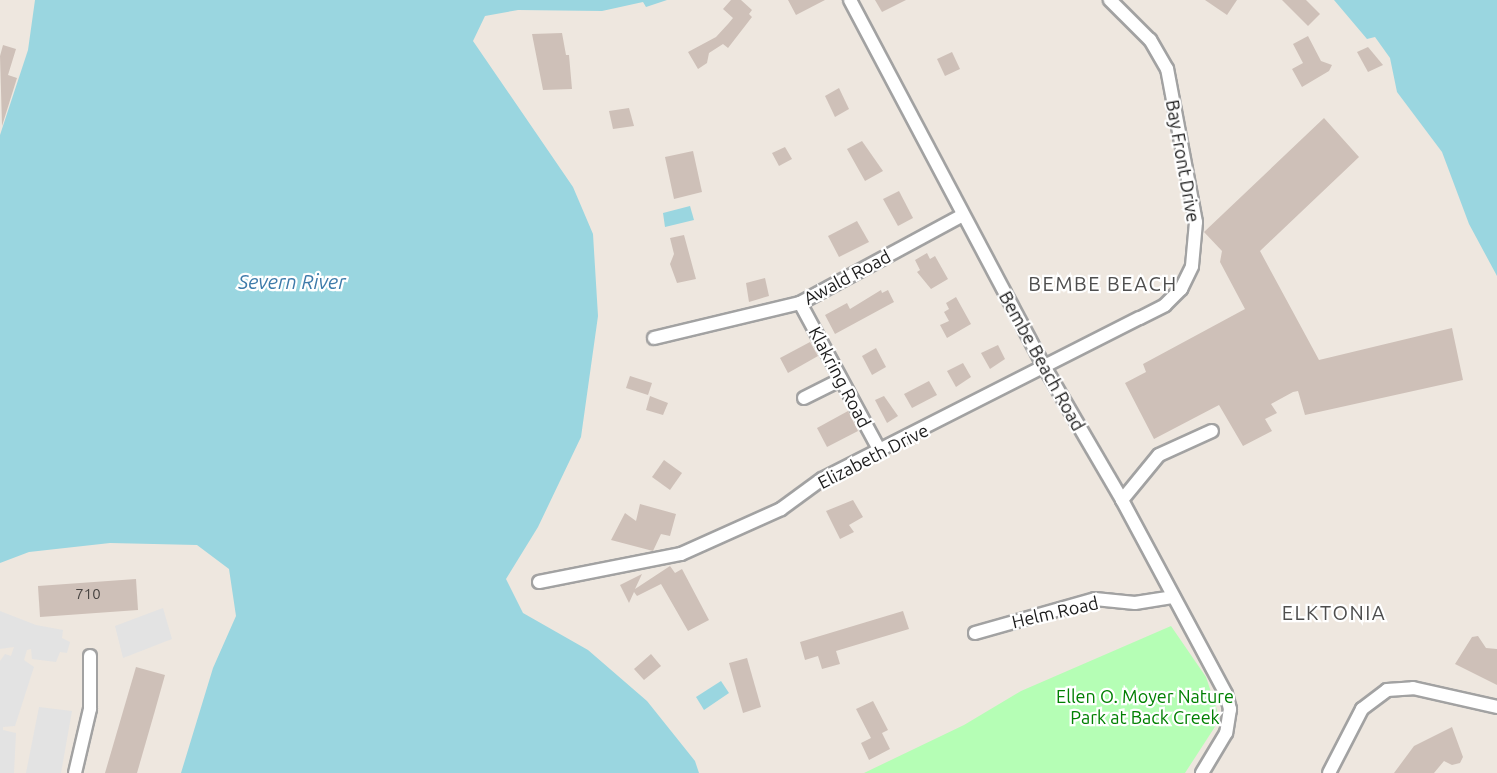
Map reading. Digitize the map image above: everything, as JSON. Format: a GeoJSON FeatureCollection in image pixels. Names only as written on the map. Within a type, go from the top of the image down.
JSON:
{"type":"FeatureCollection","features":[{"type":"Feature","properties":{"kind":"street","name":"Bembe Beach Road"},"geometry":{"type":"LineString","coordinates":[[850,0],[1045,368],[1122,500],[1171,597],[1226,694],[1228,722],[1202,773]]}},
{"type":"Feature","properties":{"kind":"street","name":"Bay Front Drive"},"geometry":{"type":"LineString","coordinates":[[1045,368],[1165,305],[1181,289],[1192,266],[1196,222],[1167,69],[1150,40],[1110,0]]}},
{"type":"Feature","properties":{"kind":"street","name":"Awald Road"},"geometry":{"type":"LineString","coordinates":[[654,338],[800,303],[963,215]]}},
{"type":"Feature","properties":{"kind":"street","name":"Klakring Road"},"geometry":{"type":"LineString","coordinates":[[800,303],[880,451]]}},
{"type":"Feature","properties":{"kind":"street","name":"Elizabeth Drive"},"geometry":{"type":"LineString","coordinates":[[539,582],[668,557],[781,509],[822,479],[1045,368]]}},
{"type":"Feature","properties":{"kind":"street"},"geometry":{"type":"LineString","coordinates":[[804,398],[840,380]]}},
{"type":"Feature","properties":{"kind":"street"},"geometry":{"type":"LineString","coordinates":[[1122,500],[1159,455],[1212,431]]}},
{"type":"Feature","properties":{"kind":"street","name":"Helm Road"},"geometry":{"type":"LineString","coordinates":[[975,633],[1095,598],[1135,603],[1171,597]]}},
{"type":"Feature","properties":{"kind":"street"},"geometry":{"type":"LineString","coordinates":[[75,773],[90,709],[90,656]]}},
{"type":"Feature","properties":{"kind":"street"},"geometry":{"type":"LineString","coordinates":[[1329,773],[1362,709],[1387,690],[1413,688],[1497,707]]}},
{"type":"Feature","properties":{"kind":"green space","name":"Ellen O. Moyer Nature Park at Back Creek"},"geometry":{"type":"Polygon","coordinates":[[[1171,626],[1206,677],[1220,719],[1185,773],[864,773],[964,725],[1021,691],[1171,626]]]}},
{"type":"Feature","properties":{"kind":"shaded area"},"geometry":{"type":"Polygon","coordinates":[[[163,608],[172,639],[123,658],[115,626],[163,608]]]}},
{"type":"Feature","properties":{"kind":"shaded area"},"geometry":{"type":"Polygon","coordinates":[[[0,611],[36,625],[63,630],[62,638],[70,642],[67,653],[60,652],[56,662],[32,659],[31,649],[27,650],[24,660],[34,667],[15,726],[3,727],[3,730],[16,733],[14,773],[0,773],[0,661],[5,654],[11,656],[14,647],[0,649],[0,611]]]}},
{"type":"Feature","properties":{"kind":"shaded area"},"geometry":{"type":"Polygon","coordinates":[[[39,707],[72,711],[61,773],[26,773],[39,707]]]}},
{"type":"Feature","properties":{"kind":"water","name":"Severn River"},"geometry":{"type":"Polygon","coordinates":[[[35,0],[667,0],[646,7],[643,2],[602,11],[518,10],[485,16],[473,41],[573,187],[593,234],[598,316],[581,437],[538,527],[506,579],[523,613],[588,650],[647,701],[695,761],[699,773],[181,773],[213,668],[236,616],[229,569],[197,545],[110,543],[29,552],[0,563],[0,135],[28,50],[35,0]]]}},
{"type":"Feature","properties":{"kind":"water"},"geometry":{"type":"Polygon","coordinates":[[[1334,0],[1497,0],[1497,276],[1469,224],[1442,152],[1397,92],[1390,58],[1375,37],[1367,39],[1334,0]]]}},
{"type":"Feature","properties":{"kind":"water"},"geometry":{"type":"Polygon","coordinates":[[[690,206],[694,220],[665,227],[663,213],[690,206]]]}},
{"type":"Feature","properties":{"kind":"water"},"geometry":{"type":"Polygon","coordinates":[[[721,681],[729,693],[704,710],[696,697],[721,681]]]}},
{"type":"Feature","properties":{"kind":"building"},"geometry":{"type":"Polygon","coordinates":[[[731,0],[741,0],[752,10],[749,14],[752,17],[728,48],[723,44],[709,53],[707,63],[698,69],[688,52],[716,37],[733,18],[723,9],[731,0]]]}},
{"type":"Feature","properties":{"kind":"building"},"geometry":{"type":"Polygon","coordinates":[[[788,0],[825,0],[796,15],[788,0]]]}},
{"type":"Feature","properties":{"kind":"building"},"geometry":{"type":"Polygon","coordinates":[[[875,0],[906,0],[882,12],[875,0]]]}},
{"type":"Feature","properties":{"kind":"building"},"geometry":{"type":"Polygon","coordinates":[[[1205,0],[1237,0],[1227,15],[1205,0]]]}},
{"type":"Feature","properties":{"kind":"building"},"geometry":{"type":"Polygon","coordinates":[[[1282,0],[1306,0],[1320,14],[1308,26],[1282,0]]]}},
{"type":"Feature","properties":{"kind":"building"},"geometry":{"type":"Polygon","coordinates":[[[562,33],[566,55],[569,55],[572,89],[543,90],[532,34],[562,33]]]}},
{"type":"Feature","properties":{"kind":"building"},"geometry":{"type":"Polygon","coordinates":[[[1308,36],[1321,61],[1332,65],[1329,71],[1302,87],[1292,69],[1303,63],[1293,44],[1308,36]]]}},
{"type":"Feature","properties":{"kind":"building"},"geometry":{"type":"Polygon","coordinates":[[[3,45],[16,49],[8,75],[17,78],[2,126],[0,56],[3,45]]]}},
{"type":"Feature","properties":{"kind":"building"},"geometry":{"type":"Polygon","coordinates":[[[1368,47],[1383,65],[1368,72],[1357,52],[1368,47]]]}},
{"type":"Feature","properties":{"kind":"building"},"geometry":{"type":"Polygon","coordinates":[[[952,52],[960,69],[945,76],[937,59],[952,52]]]}},
{"type":"Feature","properties":{"kind":"building"},"geometry":{"type":"Polygon","coordinates":[[[839,88],[849,109],[835,117],[825,96],[839,88]]]}},
{"type":"Feature","properties":{"kind":"building"},"geometry":{"type":"Polygon","coordinates":[[[629,108],[634,126],[613,129],[609,111],[629,108]]]}},
{"type":"Feature","properties":{"kind":"building"},"geometry":{"type":"Polygon","coordinates":[[[1324,118],[1359,157],[1260,251],[1319,360],[1452,328],[1463,380],[1305,415],[1298,391],[1293,392],[1271,404],[1277,413],[1265,419],[1272,431],[1243,446],[1219,405],[1154,439],[1125,383],[1146,372],[1143,364],[1245,309],[1220,262],[1222,251],[1204,232],[1324,118]]]}},
{"type":"Feature","properties":{"kind":"building"},"geometry":{"type":"Polygon","coordinates":[[[862,141],[883,171],[865,181],[847,149],[862,141]]]}},
{"type":"Feature","properties":{"kind":"building"},"geometry":{"type":"Polygon","coordinates":[[[785,147],[792,159],[779,166],[772,153],[785,147]]]}},
{"type":"Feature","properties":{"kind":"building"},"geometry":{"type":"Polygon","coordinates":[[[693,151],[702,192],[674,199],[665,157],[693,151]]]}},
{"type":"Feature","properties":{"kind":"building"},"geometry":{"type":"Polygon","coordinates":[[[899,191],[913,218],[898,226],[883,199],[899,191]]]}},
{"type":"Feature","properties":{"kind":"building"},"geometry":{"type":"Polygon","coordinates":[[[857,221],[869,242],[839,257],[828,236],[857,221]]]}},
{"type":"Feature","properties":{"kind":"building"},"geometry":{"type":"Polygon","coordinates":[[[684,235],[696,279],[677,283],[670,264],[674,254],[670,238],[684,235]]]}},
{"type":"Feature","properties":{"kind":"building"},"geometry":{"type":"Polygon","coordinates":[[[927,253],[930,259],[935,256],[948,279],[931,289],[917,272],[920,270],[915,260],[927,253]]]}},
{"type":"Feature","properties":{"kind":"building"},"geometry":{"type":"Polygon","coordinates":[[[765,278],[769,296],[749,302],[746,283],[765,278]]]}},
{"type":"Feature","properties":{"kind":"building"},"geometry":{"type":"Polygon","coordinates":[[[881,290],[882,293],[888,290],[894,302],[835,334],[825,315],[847,303],[850,309],[881,290]]]}},
{"type":"Feature","properties":{"kind":"building"},"geometry":{"type":"Polygon","coordinates":[[[956,297],[971,324],[947,338],[940,325],[949,321],[944,312],[949,309],[946,303],[956,297]]]}},
{"type":"Feature","properties":{"kind":"building"},"geometry":{"type":"Polygon","coordinates":[[[810,342],[818,356],[788,373],[780,358],[810,342]]]}},
{"type":"Feature","properties":{"kind":"building"},"geometry":{"type":"Polygon","coordinates":[[[998,345],[1005,359],[990,369],[981,353],[998,345]]]}},
{"type":"Feature","properties":{"kind":"building"},"geometry":{"type":"Polygon","coordinates":[[[876,348],[886,367],[872,375],[862,356],[876,348]]]}},
{"type":"Feature","properties":{"kind":"building"},"geometry":{"type":"Polygon","coordinates":[[[963,363],[971,377],[956,387],[947,371],[963,363]]]}},
{"type":"Feature","properties":{"kind":"building"},"geometry":{"type":"Polygon","coordinates":[[[630,376],[652,383],[648,395],[626,388],[630,376]]]}},
{"type":"Feature","properties":{"kind":"building"},"geometry":{"type":"Polygon","coordinates":[[[929,381],[937,395],[912,408],[904,394],[929,381]]]}},
{"type":"Feature","properties":{"kind":"building"},"geometry":{"type":"Polygon","coordinates":[[[650,396],[668,403],[663,415],[646,410],[650,396]]]}},
{"type":"Feature","properties":{"kind":"building"},"geometry":{"type":"Polygon","coordinates":[[[884,396],[898,416],[887,423],[875,400],[884,396]]]}},
{"type":"Feature","properties":{"kind":"building"},"geometry":{"type":"Polygon","coordinates":[[[848,411],[858,431],[827,447],[817,428],[848,411]]]}},
{"type":"Feature","properties":{"kind":"building"},"geometry":{"type":"Polygon","coordinates":[[[664,460],[682,473],[670,490],[652,477],[664,460]]]}},
{"type":"Feature","properties":{"kind":"building"},"geometry":{"type":"Polygon","coordinates":[[[853,500],[863,517],[849,525],[854,532],[840,539],[826,511],[853,500]]]}},
{"type":"Feature","properties":{"kind":"building"},"geometry":{"type":"Polygon","coordinates":[[[640,504],[676,514],[670,536],[661,534],[653,551],[611,540],[625,513],[636,521],[640,504]]]}},
{"type":"Feature","properties":{"kind":"building"},"geometry":{"type":"Polygon","coordinates":[[[670,566],[675,573],[682,569],[709,620],[688,631],[661,584],[637,596],[634,592],[629,603],[620,585],[642,574],[635,589],[670,566]]]}},
{"type":"Feature","properties":{"kind":"building"},"geometry":{"type":"Polygon","coordinates":[[[136,579],[138,610],[40,617],[38,586],[136,579]]]}},
{"type":"Feature","properties":{"kind":"building"},"geometry":{"type":"Polygon","coordinates":[[[903,611],[909,629],[836,651],[840,664],[822,669],[818,656],[805,660],[800,642],[903,611]]]}},
{"type":"Feature","properties":{"kind":"building"},"geometry":{"type":"Polygon","coordinates":[[[1478,636],[1486,648],[1497,649],[1497,685],[1455,664],[1472,637],[1478,636]]]}},
{"type":"Feature","properties":{"kind":"building"},"geometry":{"type":"Polygon","coordinates":[[[651,654],[661,666],[644,680],[634,669],[651,654]]]}},
{"type":"Feature","properties":{"kind":"building"},"geometry":{"type":"Polygon","coordinates":[[[747,658],[761,707],[743,713],[729,663],[747,658]]]}},
{"type":"Feature","properties":{"kind":"building"},"geometry":{"type":"Polygon","coordinates":[[[136,667],[165,675],[137,773],[105,773],[136,667]]]}},
{"type":"Feature","properties":{"kind":"building"},"geometry":{"type":"Polygon","coordinates":[[[873,701],[888,730],[882,733],[890,749],[869,760],[861,743],[871,738],[856,709],[873,701]]]}},
{"type":"Feature","properties":{"kind":"building"},"geometry":{"type":"Polygon","coordinates":[[[1452,727],[1463,757],[1460,763],[1452,765],[1444,761],[1434,773],[1394,773],[1414,746],[1452,727]]]}},
{"type":"Feature","properties":{"kind":"district","name":"BEMBE BEACH"},"geometry":{"type":"Point","coordinates":[1103,283]}},
{"type":"Feature","properties":{"kind":"district","name":"ELKTONIA"},"geometry":{"type":"Point","coordinates":[1334,612]}}]}
